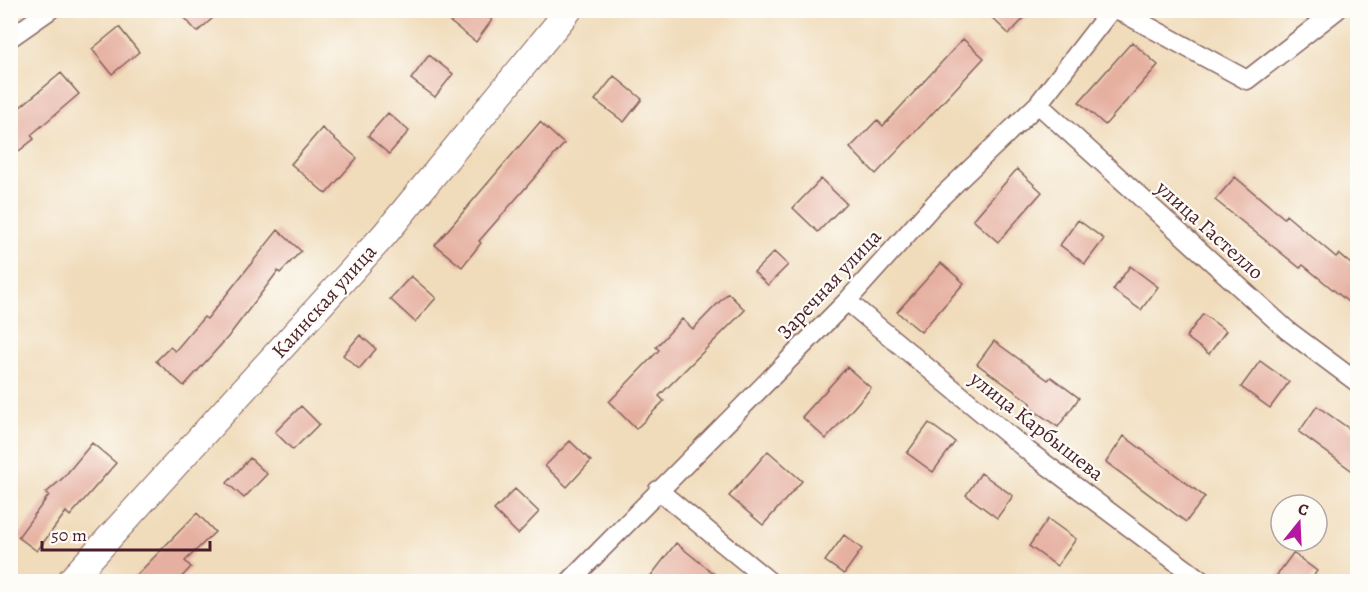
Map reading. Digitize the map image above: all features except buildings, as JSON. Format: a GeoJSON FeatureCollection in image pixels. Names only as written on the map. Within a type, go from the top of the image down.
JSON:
{"type":"FeatureCollection","features":[{"type":"Feature","properties":{"kind":"main road","name":"Каинская улица"},"geometry":{"type":"LineString","coordinates":[[69,582],[386,234],[569,10]]}},
{"type":"Feature","properties":{"kind":"street","name":"Заречная улица"},"geometry":{"type":"LineString","coordinates":[[569,582],[847,301],[936,202],[1038,104],[1111,10]]}},
{"type":"Feature","properties":{"kind":"street"},"geometry":{"type":"LineString","coordinates":[[1118,10],[1247,80],[1337,10]]}},
{"type":"Feature","properties":{"kind":"street"},"geometry":{"type":"LineString","coordinates":[[10,38],[40,13]]}},
{"type":"Feature","properties":{"kind":"street","name":"улица Гастелло"},"geometry":{"type":"LineString","coordinates":[[1038,104],[1287,330],[1358,383]]}},
{"type":"Feature","properties":{"kind":"street","name":"улица Карбышева"},"geometry":{"type":"LineString","coordinates":[[847,301],[1028,451],[1203,582]]}},
{"type":"Feature","properties":{"kind":"street"},"geometry":{"type":"LineString","coordinates":[[658,490],[770,582]]}}]}
